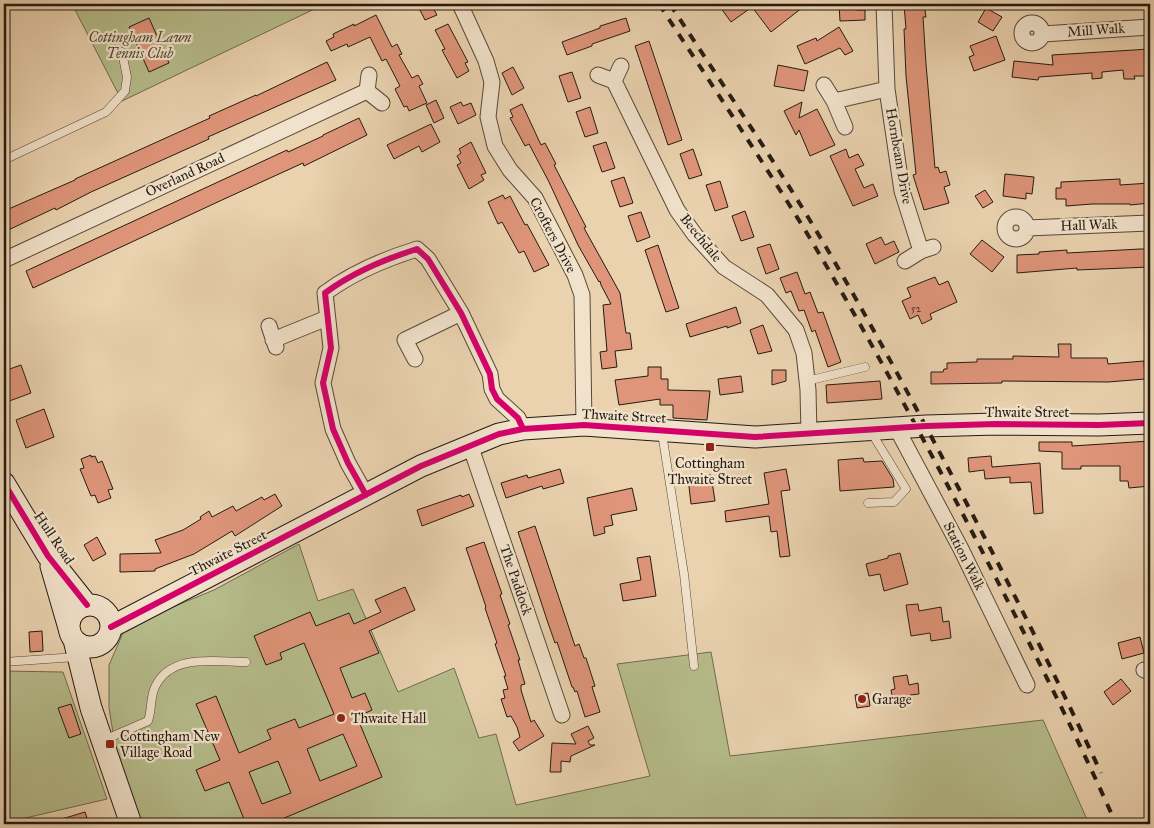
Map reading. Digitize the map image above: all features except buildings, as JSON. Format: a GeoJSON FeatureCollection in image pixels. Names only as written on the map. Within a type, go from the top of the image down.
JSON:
{"type":"FeatureCollection","features":[{"type":"Feature","properties":{"kind":"main road","name":"Thwaite Street"},"geometry":{"type":"LineString","coordinates":[[111,627],[421,466],[499,434],[523,429],[584,426],[755,437],[996,424],[1099,425],[1150,423]]}},
{"type":"Feature","properties":{"kind":"main road","name":"Hull Road"},"geometry":{"type":"LineString","coordinates":[[4,483],[48,556],[94,606]]}},
{"type":"Feature","properties":{"kind":"main road","name":"Hull Road"},"geometry":{"type":"LineString","coordinates":[[48,556],[74,642],[91,708]]}},
{"type":"Feature","properties":{"kind":"main road","name":"Thwaite Street"},"geometry":{"type":"LineString","coordinates":[[94,606],[160,601]]}},
{"type":"Feature","properties":{"kind":"main road"},"geometry":{"type":"LineString","coordinates":[[94,606],[110,617],[111,627],[108,638],[99,645],[84,646],[74,642],[72,614],[94,606]]}},
{"type":"Feature","properties":{"kind":"main road"},"geometry":{"type":"LineString","coordinates":[[99,645],[90,674],[91,708],[131,824]]}},
{"type":"Feature","properties":{"kind":"street","name":"Crofters Drive"},"geometry":{"type":"LineString","coordinates":[[460,4],[486,61],[492,82],[488,117],[495,146],[510,170],[535,198],[575,275],[582,295],[584,426]]}},
{"type":"Feature","properties":{"kind":"street","name":"Hornbeam Drive"},"geometry":{"type":"LineString","coordinates":[[884,4],[887,89],[902,191],[927,249],[905,261]]}},
{"type":"Feature","properties":{"kind":"street","name":"Mill Walk"},"geometry":{"type":"LineString","coordinates":[[1042,34],[1150,27]]}},
{"type":"Feature","properties":{"kind":"street"},"geometry":{"type":"LineString","coordinates":[[598,75],[614,82],[621,66]]}},
{"type":"Feature","properties":{"kind":"street"},"geometry":{"type":"LineString","coordinates":[[369,75],[367,91],[382,103]]}},
{"type":"Feature","properties":{"kind":"street","name":"Beechdale"},"geometry":{"type":"LineString","coordinates":[[614,82],[678,210],[695,235],[724,267],[767,294],[796,330],[804,353],[809,435]]}},
{"type":"Feature","properties":{"kind":"street"},"geometry":{"type":"LineString","coordinates":[[824,85],[834,101],[844,127]]}},
{"type":"Feature","properties":{"kind":"street","name":"Hornbeam Drive"},"geometry":{"type":"LineString","coordinates":[[834,101],[887,89]]}},
{"type":"Feature","properties":{"kind":"street","name":"Overland Road"},"geometry":{"type":"LineString","coordinates":[[4,260],[367,91]]}},
{"type":"Feature","properties":{"kind":"street","name":"Hall Walk"},"geometry":{"type":"LineString","coordinates":[[1027,228],[1150,223]]}},
{"type":"Feature","properties":{"kind":"street"},"geometry":{"type":"LineString","coordinates":[[366,495],[348,463],[334,429],[323,383],[331,348],[326,318],[325,293],[339,282],[400,254],[417,249],[428,259],[461,313],[490,374],[492,388],[497,399],[518,418],[523,429]]}},
{"type":"Feature","properties":{"kind":"street"},"geometry":{"type":"LineString","coordinates":[[415,359],[405,340],[461,313]]}},
{"type":"Feature","properties":{"kind":"street"},"geometry":{"type":"LineString","coordinates":[[272,337],[326,318]]}},
{"type":"Feature","properties":{"kind":"street","name":"Station Walk"},"geometry":{"type":"LineString","coordinates":[[897,429],[961,549],[1027,685]]}},
{"type":"Feature","properties":{"kind":"street","name":"The Paddock"},"geometry":{"type":"LineString","coordinates":[[470,445],[562,715]]}},
{"type":"Feature","properties":{"kind":"lane"},"geometry":{"type":"LineString","coordinates":[[4,160],[106,112],[125,91],[127,77],[122,52]]}},
{"type":"Feature","properties":{"kind":"lane"},"geometry":{"type":"LineString","coordinates":[[807,381],[865,367]]}},
{"type":"Feature","properties":{"kind":"lane"},"geometry":{"type":"LineString","coordinates":[[662,430],[684,574],[694,666]]}},
{"type":"Feature","properties":{"kind":"lane"},"geometry":{"type":"LineString","coordinates":[[868,503],[894,502],[906,489],[870,431]]}},
{"type":"Feature","properties":{"kind":"lane"},"geometry":{"type":"LineString","coordinates":[[4,662],[74,642]]}},
{"type":"Feature","properties":{"kind":"lane"},"geometry":{"type":"LineString","coordinates":[[102,740],[148,721],[154,688],[160,678],[170,669],[186,662],[246,662]]}},
{"type":"Feature","properties":{"kind":"green space","name":"Cottingham Lawn Tennis Club"},"geometry":{"type":"Polygon","coordinates":[[[72,4],[325,4],[122,101],[72,4]]]}},
{"type":"Feature","properties":{"kind":"green space"},"geometry":{"type":"Polygon","coordinates":[[[299,544],[318,601],[353,589],[398,692],[454,668],[479,738],[496,734],[516,805],[650,776],[617,664],[711,652],[730,756],[1043,720],[1089,824],[142,824],[119,770],[109,708],[109,665],[126,626],[214,590],[299,544]]]}},
{"type":"Feature","properties":{"kind":"green space"},"geometry":{"type":"Polygon","coordinates":[[[4,671],[63,672],[107,799],[4,823],[4,671]]]}},
{"type":"Feature","properties":{"kind":"railway"},"geometry":{"type":"LineString","coordinates":[[659,4],[805,230],[868,339],[948,487],[1063,710],[1116,824]]}},
{"type":"Feature","properties":{"kind":"railway"},"geometry":{"type":"LineString","coordinates":[[670,4],[797,199],[870,324],[995,558],[1101,773]]}},
{"type":"Feature","properties":{"kind":"cycle path"},"geometry":{"type":"LineString","coordinates":[[366,495],[348,463],[333,429],[323,383],[331,348],[325,293],[346,279],[381,262],[417,249],[428,259],[461,313],[490,374],[492,389],[497,399],[518,418],[523,429]]}},
{"type":"Feature","properties":{"kind":"cycle path"},"geometry":{"type":"LineString","coordinates":[[111,627],[421,466],[499,434],[523,429],[584,425],[755,437],[926,426],[1150,423]]}},
{"type":"Feature","properties":{"kind":"cycle path"},"geometry":{"type":"LineString","coordinates":[[4,483],[48,556],[87,605]]}},
{"type":"Feature","properties":{"kind":"place","name":"Cottingham Thwaite Street"},"geometry":{"type":"Point","coordinates":[710,447]}},
{"type":"Feature","properties":{"kind":"place","name":"Garage"},"geometry":{"type":"Point","coordinates":[862,699]}},
{"type":"Feature","properties":{"kind":"place","name":"Thwaite Hall"},"geometry":{"type":"Point","coordinates":[341,718]}},
{"type":"Feature","properties":{"kind":"place","name":"Cottingham New Village Road"},"geometry":{"type":"Point","coordinates":[110,744]}}]}
